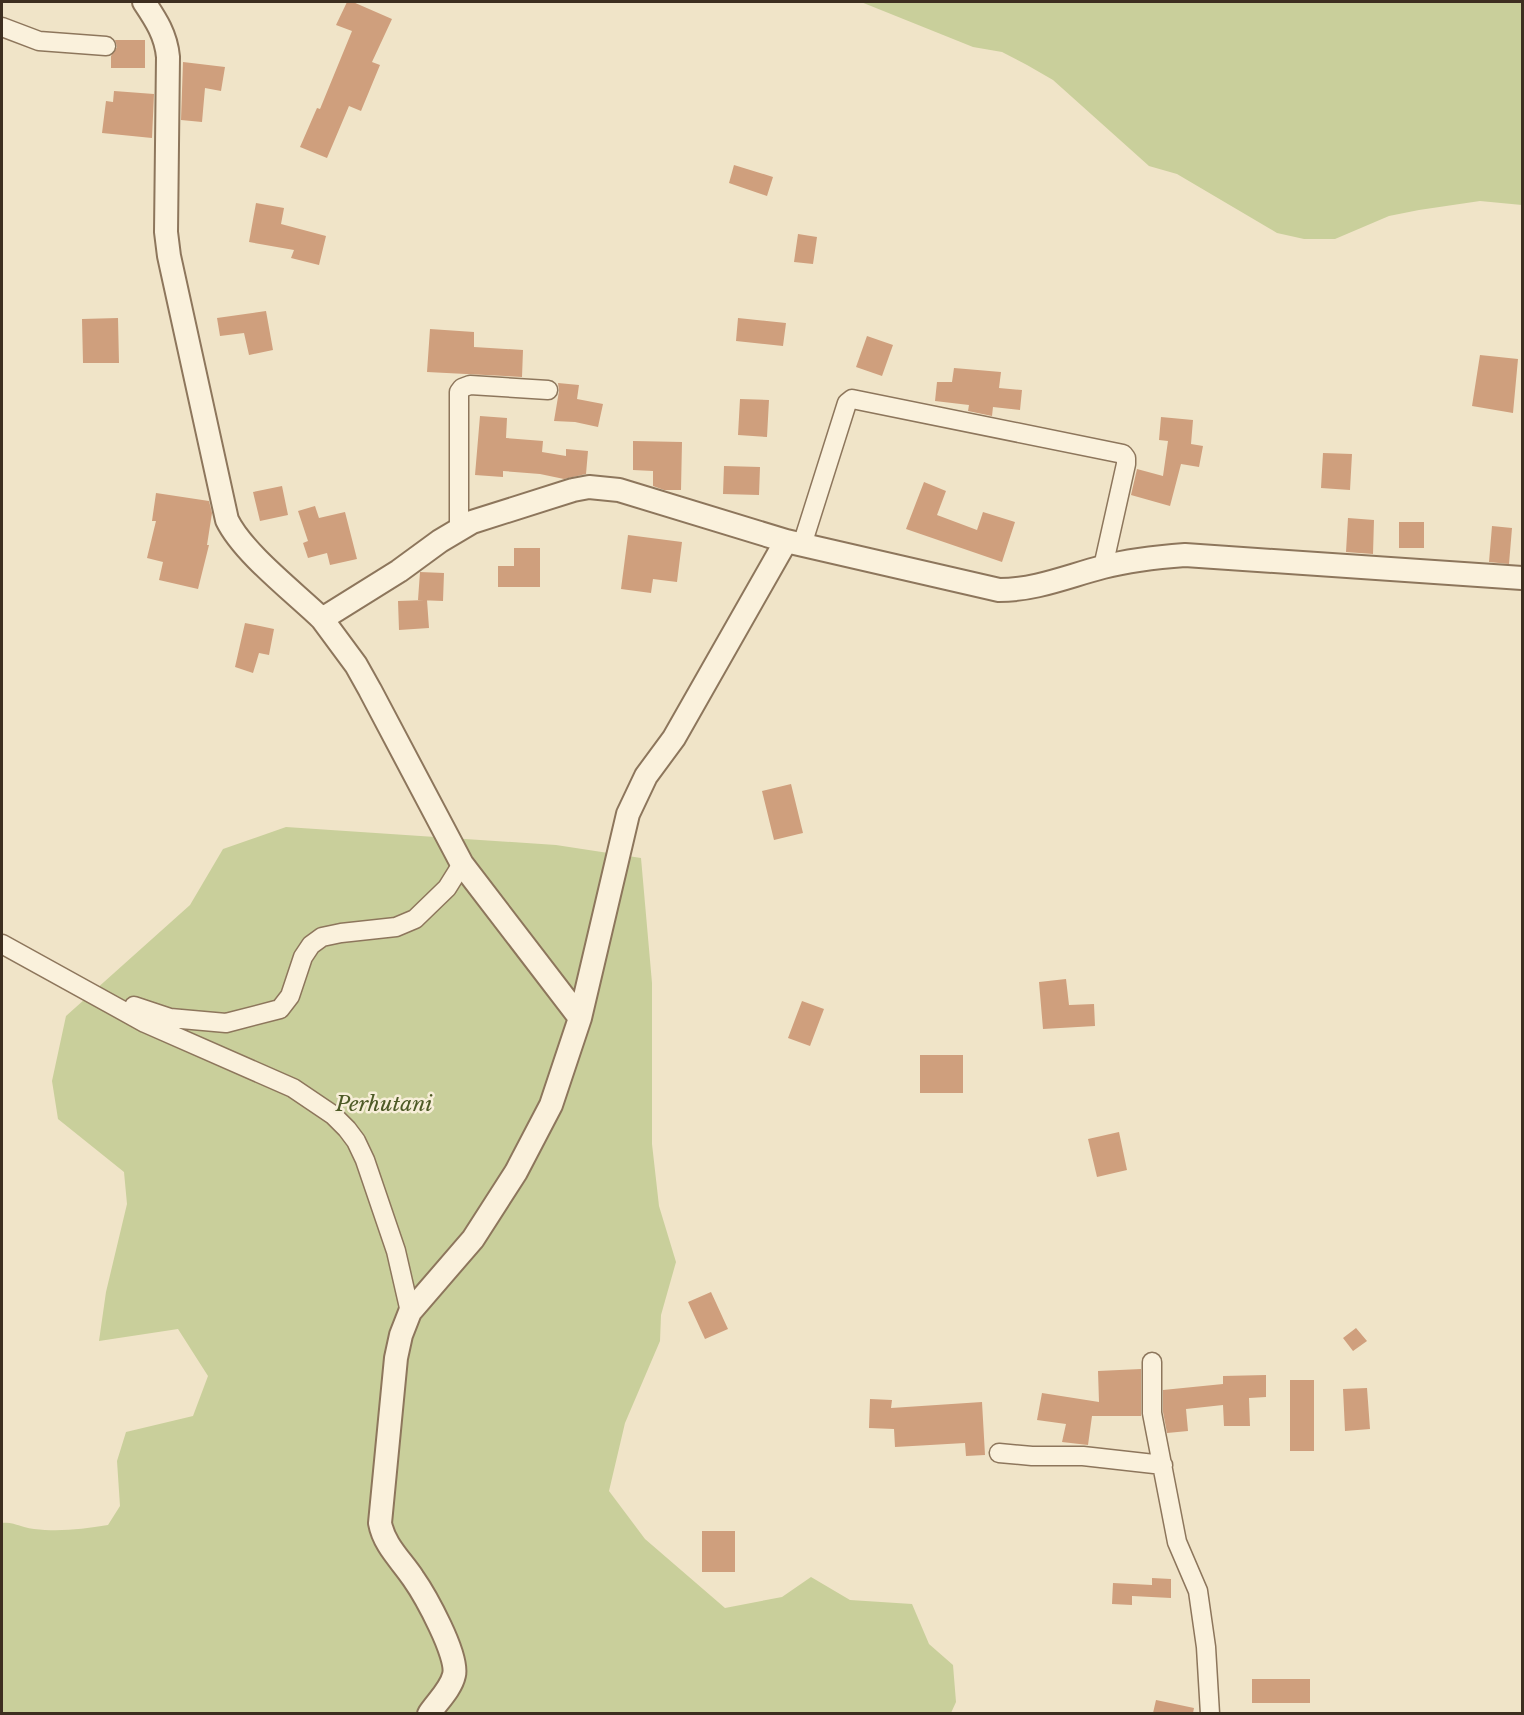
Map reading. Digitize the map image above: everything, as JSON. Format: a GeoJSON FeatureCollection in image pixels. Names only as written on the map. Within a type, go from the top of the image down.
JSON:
{"type":"FeatureCollection","features":[{"type":"Feature","properties":{"kind":"street"},"geometry":{"type":"LineString","coordinates":[[144,2],[166,40],[168,57],[166,232],[227,520],[232,531],[246,547],[322,619],[344,649],[370,690],[462,864],[580,1018]]}},
{"type":"Feature","properties":{"kind":"street"},"geometry":{"type":"LineString","coordinates":[[2,27],[39,41],[106,46]]}},
{"type":"Feature","properties":{"kind":"street"},"geometry":{"type":"LineString","coordinates":[[459,529],[459,392],[470,385],[548,390]]}},
{"type":"Feature","properties":{"kind":"street"},"geometry":{"type":"LineString","coordinates":[[429,1713],[452,1682],[456,1664],[416,1581],[385,1539],[380,1523],[396,1358],[401,1335],[410,1312],[473,1239],[516,1172],[551,1105],[580,1018],[599,942],[621,835],[636,795],[646,776],[674,738],[794,543],[847,403],[852,399],[1123,454],[1126,464],[1103,567]]}},
{"type":"Feature","properties":{"kind":"street"},"geometry":{"type":"LineString","coordinates":[[322,619],[472,522],[573,490],[604,487],[619,489],[794,543],[999,591],[1020,591],[1103,567],[1157,556],[1205,556],[1364,569],[1522,578]]}},
{"type":"Feature","properties":{"kind":"street"},"geometry":{"type":"LineString","coordinates":[[100,998],[170,1018],[226,1023],[280,1009],[290,996],[303,957],[311,945],[322,938],[341,933],[396,927],[415,919],[447,888],[462,864]]}},
{"type":"Feature","properties":{"kind":"street"},"geometry":{"type":"LineString","coordinates":[[2,944],[145,1023],[293,1088],[319,1104],[347,1129],[356,1141],[372,1179],[396,1251],[410,1312]]}},
{"type":"Feature","properties":{"kind":"street"},"geometry":{"type":"LineString","coordinates":[[1152,1362],[1152,1413],[1177,1542],[1198,1591],[1206,1647],[1210,1713]]}},
{"type":"Feature","properties":{"kind":"street"},"geometry":{"type":"LineString","coordinates":[[999,1453],[1032,1456],[1083,1456],[1163,1465]]}},
{"type":"Feature","properties":{"kind":"green space"},"geometry":{"type":"Polygon","coordinates":[[[861,2],[1522,2],[1522,205],[1480,201],[1419,210],[1389,216],[1335,239],[1304,239],[1277,233],[1177,174],[1149,166],[1053,80],[1027,65],[1002,52],[973,47],[861,2]]]}},
{"type":"Feature","properties":{"kind":"green space","name":"Perhutani"},"geometry":{"type":"Polygon","coordinates":[[[286,827],[556,845],[641,858],[652,983],[652,1144],[659,1206],[676,1262],[661,1315],[660,1341],[625,1423],[609,1491],[645,1539],[725,1608],[782,1597],[811,1577],[850,1600],[912,1604],[929,1644],[953,1665],[956,1702],[951,1713],[2,1714],[2,1523],[53,1530],[108,1525],[120,1506],[117,1461],[126,1432],[193,1416],[208,1376],[178,1329],[99,1341],[106,1292],[127,1204],[124,1172],[58,1119],[52,1081],[66,1016],[190,905],[223,849],[286,827]]]}},
{"type":"Feature","properties":{"kind":"building"},"geometry":{"type":"Polygon","coordinates":[[[347,2],[353,2],[392,19],[372,62],[380,65],[361,111],[349,106],[327,158],[300,147],[317,108],[320,109],[352,31],[336,25],[347,2]]]}},
{"type":"Feature","properties":{"kind":"building"},"geometry":{"type":"Polygon","coordinates":[[[115,40],[145,40],[145,68],[111,68],[111,56],[117,47],[115,40]]]}},
{"type":"Feature","properties":{"kind":"building"},"geometry":{"type":"Polygon","coordinates":[[[183,62],[225,67],[221,91],[205,88],[202,122],[181,120],[183,62]]]}},
{"type":"Feature","properties":{"kind":"building"},"geometry":{"type":"Polygon","coordinates":[[[114,91],[154,94],[152,138],[102,133],[106,101],[113,102],[114,91]]]}},
{"type":"Feature","properties":{"kind":"building"},"geometry":{"type":"Polygon","coordinates":[[[734,165],[773,177],[767,196],[729,183],[734,165]]]}},
{"type":"Feature","properties":{"kind":"building"},"geometry":{"type":"Polygon","coordinates":[[[256,203],[284,208],[281,224],[326,236],[319,265],[291,258],[294,250],[249,242],[256,203]]]}},
{"type":"Feature","properties":{"kind":"building"},"geometry":{"type":"Polygon","coordinates":[[[798,234],[817,237],[813,264],[794,262],[798,234]]]}},
{"type":"Feature","properties":{"kind":"building"},"geometry":{"type":"Polygon","coordinates":[[[266,311],[273,350],[249,355],[244,333],[220,336],[217,318],[266,311]]]}},
{"type":"Feature","properties":{"kind":"building"},"geometry":{"type":"Polygon","coordinates":[[[118,318],[119,363],[83,363],[82,319],[118,318]]]}},
{"type":"Feature","properties":{"kind":"building"},"geometry":{"type":"Polygon","coordinates":[[[738,318],[786,323],[783,346],[736,341],[738,318]]]}},
{"type":"Feature","properties":{"kind":"building"},"geometry":{"type":"Polygon","coordinates":[[[430,329],[474,332],[474,347],[523,350],[522,377],[427,372],[430,329]]]}},
{"type":"Feature","properties":{"kind":"building"},"geometry":{"type":"Polygon","coordinates":[[[867,336],[893,345],[882,376],[856,367],[867,336]]]}},
{"type":"Feature","properties":{"kind":"building"},"geometry":{"type":"Polygon","coordinates":[[[1480,355],[1518,359],[1513,413],[1472,406],[1480,355]]]}},
{"type":"Feature","properties":{"kind":"building"},"geometry":{"type":"Polygon","coordinates":[[[954,368],[1001,372],[999,388],[1022,390],[1020,410],[993,407],[992,416],[968,411],[969,405],[935,401],[937,382],[952,382],[954,368]]]}},
{"type":"Feature","properties":{"kind":"building"},"geometry":{"type":"Polygon","coordinates":[[[558,383],[579,385],[577,399],[603,404],[598,427],[575,422],[554,421],[559,391],[558,383]]]}},
{"type":"Feature","properties":{"kind":"building"},"geometry":{"type":"Polygon","coordinates":[[[740,399],[769,400],[767,437],[738,435],[740,399]]]}},
{"type":"Feature","properties":{"kind":"building"},"geometry":{"type":"Polygon","coordinates":[[[480,416],[507,418],[506,438],[543,441],[542,452],[566,456],[566,449],[588,451],[586,474],[564,479],[540,474],[503,471],[503,477],[475,475],[480,416]]]}},
{"type":"Feature","properties":{"kind":"building"},"geometry":{"type":"Polygon","coordinates":[[[1161,417],[1193,420],[1191,444],[1203,446],[1199,467],[1181,464],[1170,506],[1131,495],[1137,469],[1163,476],[1168,441],[1159,440],[1161,417]]]}},
{"type":"Feature","properties":{"kind":"building"},"geometry":{"type":"Polygon","coordinates":[[[633,441],[682,442],[681,490],[664,490],[653,486],[653,471],[633,470],[633,441]]]}},
{"type":"Feature","properties":{"kind":"building"},"geometry":{"type":"Polygon","coordinates":[[[1323,453],[1352,454],[1350,490],[1321,488],[1323,453]]]}},
{"type":"Feature","properties":{"kind":"building"},"geometry":{"type":"Polygon","coordinates":[[[724,466],[760,467],[759,495],[723,494],[724,466]]]}},
{"type":"Feature","properties":{"kind":"building"},"geometry":{"type":"Polygon","coordinates":[[[924,482],[946,491],[937,515],[977,530],[983,512],[1015,522],[1002,562],[906,529],[924,482]]]}},
{"type":"Feature","properties":{"kind":"building"},"geometry":{"type":"Polygon","coordinates":[[[282,486],[288,515],[260,521],[253,492],[282,486]]]}},
{"type":"Feature","properties":{"kind":"building"},"geometry":{"type":"Polygon","coordinates":[[[156,493],[209,501],[212,513],[207,545],[209,545],[198,589],[159,580],[163,562],[147,558],[156,521],[152,521],[156,493]]]}},
{"type":"Feature","properties":{"kind":"building"},"geometry":{"type":"Polygon","coordinates":[[[315,506],[319,518],[345,512],[357,559],[330,565],[327,553],[308,558],[303,543],[308,541],[298,511],[315,506]]]}},
{"type":"Feature","properties":{"kind":"building"},"geometry":{"type":"Polygon","coordinates":[[[1348,518],[1374,520],[1373,554],[1346,552],[1348,518]]]}},
{"type":"Feature","properties":{"kind":"building"},"geometry":{"type":"Polygon","coordinates":[[[1399,522],[1424,522],[1424,548],[1399,548],[1399,522]]]}},
{"type":"Feature","properties":{"kind":"building"},"geometry":{"type":"Polygon","coordinates":[[[1492,526],[1512,528],[1509,564],[1489,562],[1492,526]]]}},
{"type":"Feature","properties":{"kind":"building"},"geometry":{"type":"Polygon","coordinates":[[[628,535],[682,542],[677,582],[653,579],[651,593],[621,589],[628,535]]]}},
{"type":"Feature","properties":{"kind":"building"},"geometry":{"type":"Polygon","coordinates":[[[514,548],[540,548],[540,587],[498,587],[498,566],[514,566],[514,548]]]}},
{"type":"Feature","properties":{"kind":"building"},"geometry":{"type":"Polygon","coordinates":[[[420,572],[444,573],[443,601],[418,600],[420,572]]]}},
{"type":"Feature","properties":{"kind":"building"},"geometry":{"type":"Polygon","coordinates":[[[427,600],[429,628],[399,630],[398,601],[427,600]]]}},
{"type":"Feature","properties":{"kind":"building"},"geometry":{"type":"Polygon","coordinates":[[[245,623],[274,629],[269,655],[259,653],[253,673],[235,667],[245,623]]]}},
{"type":"Feature","properties":{"kind":"building"},"geometry":{"type":"Polygon","coordinates":[[[791,784],[803,833],[774,840],[762,791],[791,784]]]}},
{"type":"Feature","properties":{"kind":"building"},"geometry":{"type":"Polygon","coordinates":[[[1066,979],[1069,1005],[1094,1004],[1095,1026],[1043,1029],[1039,982],[1066,979]]]}},
{"type":"Feature","properties":{"kind":"building"},"geometry":{"type":"Polygon","coordinates":[[[802,1001],[824,1009],[810,1046],[788,1038],[802,1001]]]}},
{"type":"Feature","properties":{"kind":"building"},"geometry":{"type":"Polygon","coordinates":[[[920,1055],[963,1055],[963,1093],[920,1093],[920,1055]]]}},
{"type":"Feature","properties":{"kind":"building"},"geometry":{"type":"Polygon","coordinates":[[[1119,1132],[1127,1170],[1097,1177],[1088,1139],[1119,1132]]]}},
{"type":"Feature","properties":{"kind":"building"},"geometry":{"type":"Polygon","coordinates":[[[711,1292],[728,1329],[705,1339],[688,1302],[711,1292]]]}},
{"type":"Feature","properties":{"kind":"building"},"geometry":{"type":"Polygon","coordinates":[[[1356,1328],[1367,1341],[1353,1351],[1343,1338],[1356,1328]]]}},
{"type":"Feature","properties":{"kind":"building"},"geometry":{"type":"Polygon","coordinates":[[[1141,1369],[1141,1416],[1092,1416],[1088,1445],[1062,1442],[1066,1424],[1037,1420],[1042,1393],[1099,1402],[1098,1371],[1141,1369]]]}},
{"type":"Feature","properties":{"kind":"building"},"geometry":{"type":"Polygon","coordinates":[[[1266,1375],[1266,1397],[1249,1398],[1250,1426],[1224,1426],[1223,1405],[1186,1409],[1188,1431],[1167,1433],[1163,1412],[1163,1390],[1223,1384],[1223,1376],[1266,1375]]]}},
{"type":"Feature","properties":{"kind":"building"},"geometry":{"type":"Polygon","coordinates":[[[1290,1380],[1314,1380],[1314,1451],[1290,1451],[1290,1380]]]}},
{"type":"Feature","properties":{"kind":"building"},"geometry":{"type":"Polygon","coordinates":[[[1367,1388],[1370,1429],[1345,1431],[1343,1389],[1367,1388]]]}},
{"type":"Feature","properties":{"kind":"building"},"geometry":{"type":"Polygon","coordinates":[[[870,1399],[892,1400],[891,1408],[982,1402],[985,1455],[966,1456],[965,1443],[895,1447],[894,1429],[869,1428],[870,1399]]]}},
{"type":"Feature","properties":{"kind":"building"},"geometry":{"type":"Polygon","coordinates":[[[702,1531],[735,1531],[735,1572],[702,1572],[702,1531]]]}},
{"type":"Feature","properties":{"kind":"building"},"geometry":{"type":"Polygon","coordinates":[[[1152,1578],[1171,1579],[1171,1598],[1132,1596],[1132,1605],[1112,1604],[1113,1583],[1152,1585],[1152,1578]]]}},
{"type":"Feature","properties":{"kind":"building"},"geometry":{"type":"Polygon","coordinates":[[[1252,1679],[1310,1679],[1310,1703],[1252,1703],[1252,1679]]]}},
{"type":"Feature","properties":{"kind":"building"},"geometry":{"type":"Polygon","coordinates":[[[1156,1700],[1194,1708],[1193,1713],[1153,1713],[1156,1700]]]}}]}
